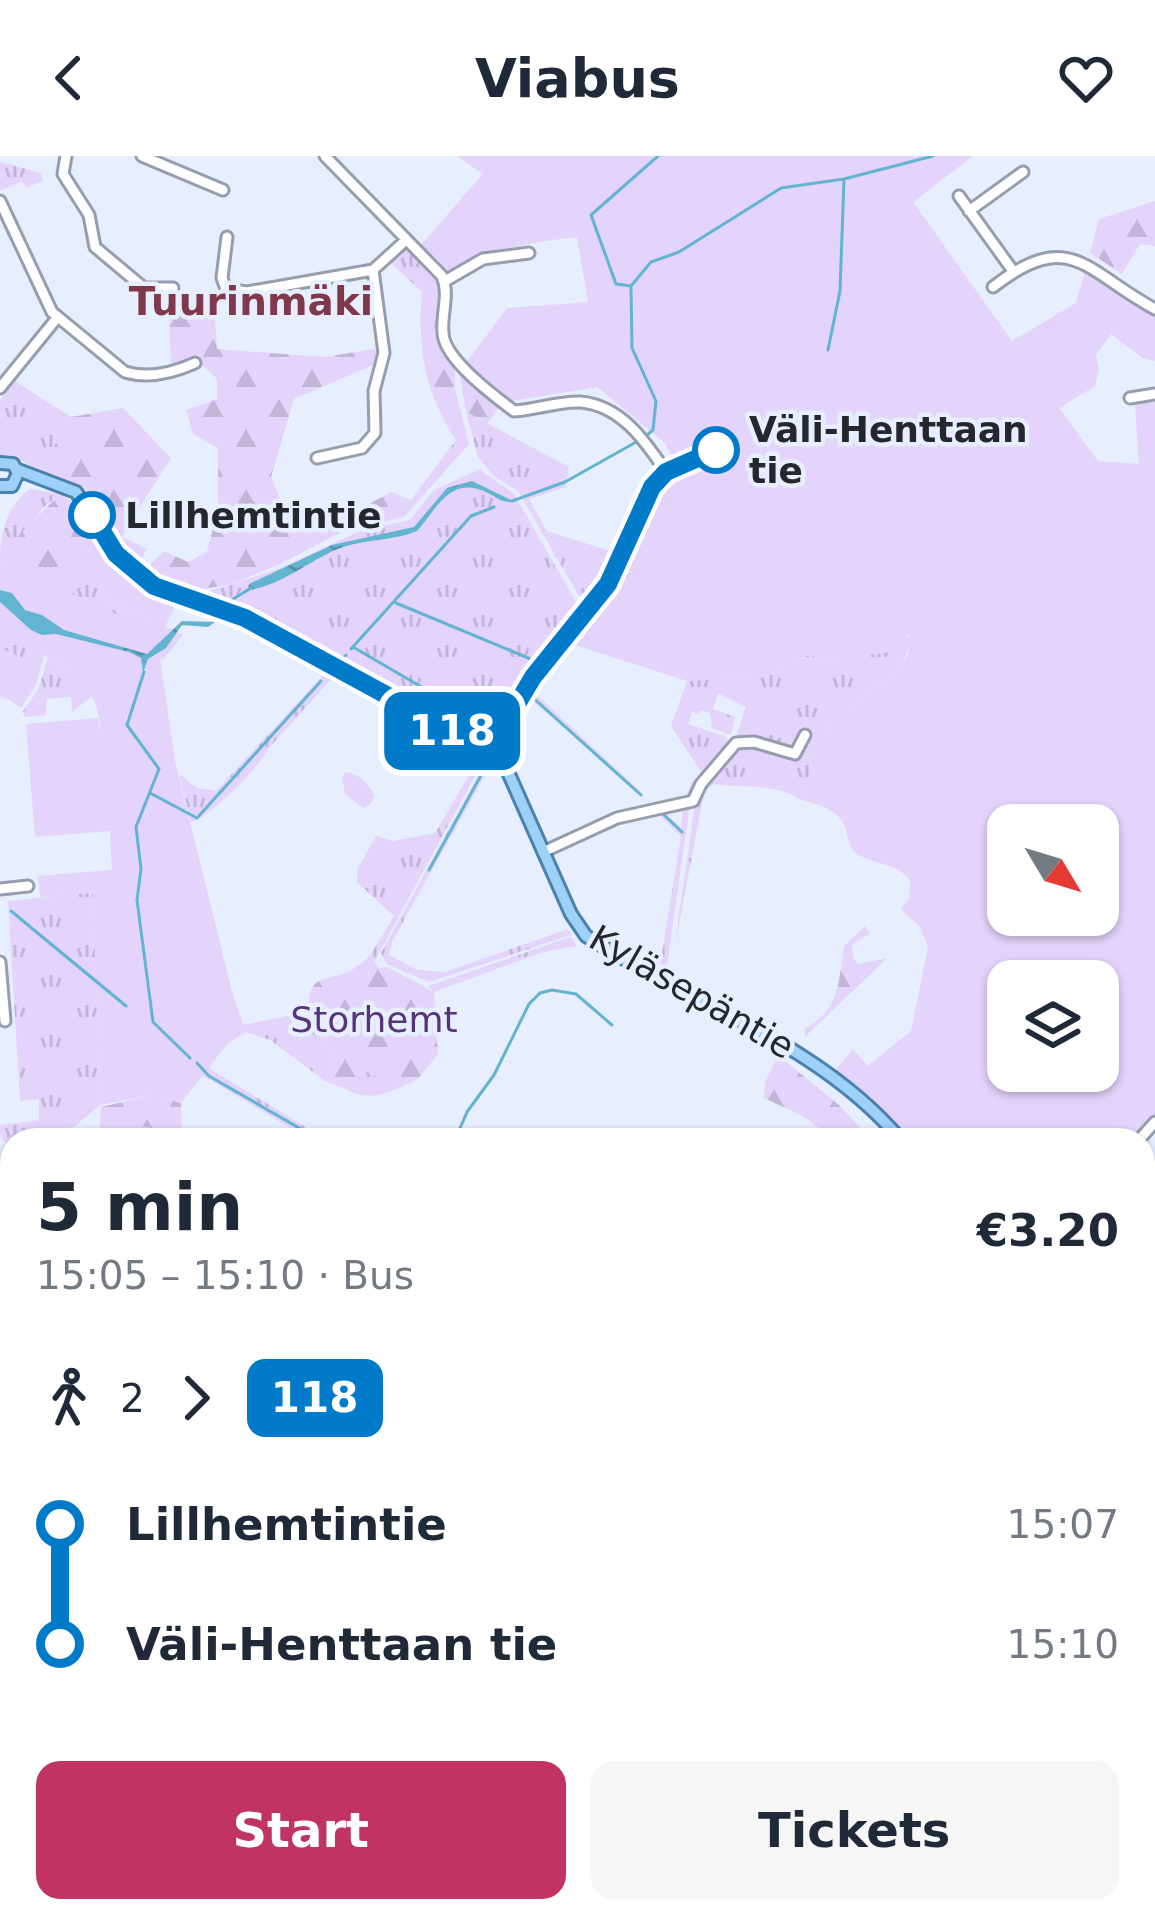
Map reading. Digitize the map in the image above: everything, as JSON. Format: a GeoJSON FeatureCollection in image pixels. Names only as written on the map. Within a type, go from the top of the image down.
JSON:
{"type":"FeatureCollection","features":[{"type":"Feature","properties":{"kind":"main road"},"geometry":{"type":"LineString","coordinates":[[0,463],[9,462],[7,484],[46,479],[76,492],[116,554],[154,586],[245,618],[489,751]]}},
{"type":"Feature","properties":{"kind":"main road","name":"Kyläsepäntie"},"geometry":{"type":"LineString","coordinates":[[489,751],[508,772],[542,852],[586,936],[795,1051],[889,1128]]}},
{"type":"Feature","properties":{"kind":"street"},"geometry":{"type":"LineString","coordinates":[[66,156],[63,174],[89,215],[99,251],[144,288],[173,287]]}},
{"type":"Feature","properties":{"kind":"street"},"geometry":{"type":"LineString","coordinates":[[142,156],[223,190]]}},
{"type":"Feature","properties":{"kind":"street"},"geometry":{"type":"LineString","coordinates":[[326,156],[445,281],[445,345],[501,401],[514,411],[582,402],[614,414],[643,437],[666,472],[648,493],[608,584],[533,677],[489,751]]}},
{"type":"Feature","properties":{"kind":"street"},"geometry":{"type":"LineString","coordinates":[[969,211],[1023,172]]}},
{"type":"Feature","properties":{"kind":"street"},"geometry":{"type":"LineString","coordinates":[[959,196],[1013,272]]}},
{"type":"Feature","properties":{"kind":"street"},"geometry":{"type":"LineString","coordinates":[[0,201],[57,318],[125,372],[170,373],[195,364]]}},
{"type":"Feature","properties":{"kind":"street"},"geometry":{"type":"LineString","coordinates":[[227,237],[222,278],[226,289],[247,292],[374,270],[406,240]]}},
{"type":"Feature","properties":{"kind":"street"},"geometry":{"type":"LineString","coordinates":[[445,281],[483,259],[529,254]]}},
{"type":"Feature","properties":{"kind":"street"},"geometry":{"type":"LineString","coordinates":[[993,287],[1042,258],[1080,261],[1155,309]]}},
{"type":"Feature","properties":{"kind":"street"},"geometry":{"type":"LineString","coordinates":[[317,458],[362,448],[375,433],[374,391],[384,353],[374,270]]}},
{"type":"Feature","properties":{"kind":"street"},"geometry":{"type":"LineString","coordinates":[[0,388],[57,318]]}},
{"type":"Feature","properties":{"kind":"street"},"geometry":{"type":"LineString","coordinates":[[1130,398],[1155,394]]}},
{"type":"Feature","properties":{"kind":"street"},"geometry":{"type":"LineString","coordinates":[[542,852],[617,818],[693,802],[701,784],[736,743],[754,742],[795,754],[805,735]]}},
{"type":"Feature","properties":{"kind":"street"},"geometry":{"type":"LineString","coordinates":[[0,889],[28,886]]}},
{"type":"Feature","properties":{"kind":"street"},"geometry":{"type":"LineString","coordinates":[[0,962],[5,1022]]}},
{"type":"Feature","properties":{"kind":"green space"},"geometry":{"type":"Polygon","coordinates":[[[457,156],[973,156],[913,202],[1012,341],[1076,303],[1086,268],[1155,313],[1155,361],[1143,358],[1111,334],[1096,355],[1095,386],[1059,408],[1098,461],[1139,464],[1135,404],[1155,397],[1155,1115],[1143,1128],[895,1128],[833,1073],[853,1049],[868,1066],[911,1031],[928,947],[920,927],[901,909],[909,899],[910,880],[893,867],[859,855],[838,816],[799,799],[813,778],[807,748],[902,667],[909,634],[899,635],[892,652],[839,659],[803,655],[771,675],[687,681],[567,646],[612,586],[649,508],[680,475],[665,443],[597,387],[512,401],[466,363],[507,308],[588,302],[577,237],[495,252],[452,276],[419,247],[483,174],[457,156]]]}},
{"type":"Feature","properties":{"kind":"green space"},"geometry":{"type":"Polygon","coordinates":[[[0,162],[41,173],[43,180],[27,188],[22,181],[0,191],[0,162]]]}},
{"type":"Feature","properties":{"kind":"green space"},"geometry":{"type":"Polygon","coordinates":[[[1155,201],[1155,246],[1140,244],[1122,274],[1090,253],[1099,219],[1155,201]]]}},
{"type":"Feature","properties":{"kind":"green space"},"geometry":{"type":"Polygon","coordinates":[[[406,246],[433,270],[406,277],[389,261],[406,246]]]}},
{"type":"Feature","properties":{"kind":"green space"},"geometry":{"type":"Polygon","coordinates":[[[433,270],[443,285],[441,335],[455,365],[455,389],[469,444],[404,517],[343,531],[229,585],[194,590],[177,585],[174,591],[150,579],[147,568],[164,551],[188,562],[207,552],[218,509],[218,448],[193,434],[186,410],[217,399],[217,379],[196,359],[171,364],[168,294],[213,292],[217,349],[325,357],[379,348],[380,362],[294,399],[271,477],[294,533],[391,492],[411,500],[456,440],[437,405],[426,369],[422,292],[406,277],[433,270]]]}},
{"type":"Feature","properties":{"kind":"green space"},"geometry":{"type":"Polygon","coordinates":[[[463,371],[501,404],[488,423],[466,412],[463,371]]]}},
{"type":"Feature","properties":{"kind":"green space"},"geometry":{"type":"Polygon","coordinates":[[[15,381],[71,417],[47,461],[86,486],[126,529],[122,537],[147,549],[138,565],[114,545],[90,502],[77,489],[33,471],[11,455],[0,455],[0,400],[15,381]]]}},
{"type":"Feature","properties":{"kind":"green space"},"geometry":{"type":"Polygon","coordinates":[[[123,408],[171,458],[126,529],[86,486],[46,461],[71,417],[123,408]]]}},
{"type":"Feature","properties":{"kind":"green space"},"geometry":{"type":"Polygon","coordinates":[[[466,412],[569,467],[566,487],[529,499],[547,531],[610,551],[583,603],[518,491],[494,476],[478,457],[466,412]]]}},
{"type":"Feature","properties":{"kind":"green space"},"geometry":{"type":"Polygon","coordinates":[[[479,469],[514,494],[580,609],[486,732],[464,733],[253,617],[247,609],[201,594],[281,568],[362,530],[410,520],[433,491],[479,469]]]}},
{"type":"Feature","properties":{"kind":"green space"},"geometry":{"type":"Polygon","coordinates":[[[30,489],[60,494],[42,509],[4,563],[0,550],[6,520],[30,489]]]}},
{"type":"Feature","properties":{"kind":"green space"},"geometry":{"type":"Polygon","coordinates":[[[60,494],[76,505],[92,536],[61,581],[79,598],[4,563],[19,535],[60,494]]]}},
{"type":"Feature","properties":{"kind":"green space"},"geometry":{"type":"Polygon","coordinates":[[[92,536],[136,583],[176,605],[165,627],[101,597],[97,606],[60,582],[92,536]]]}},
{"type":"Feature","properties":{"kind":"green space"},"geometry":{"type":"Polygon","coordinates":[[[0,561],[125,618],[159,652],[175,761],[246,1032],[228,1043],[181,1103],[152,1095],[100,1105],[93,893],[40,897],[38,876],[112,870],[110,831],[35,837],[26,724],[98,718],[100,733],[98,712],[92,695],[67,669],[0,629],[0,561]]]}},
{"type":"Feature","properties":{"kind":"green space"},"geometry":{"type":"Polygon","coordinates":[[[100,597],[183,635],[162,661],[143,635],[97,606],[100,597]]]}},
{"type":"Feature","properties":{"kind":"green space"},"geometry":{"type":"Polygon","coordinates":[[[0,629],[44,655],[36,685],[21,708],[11,701],[28,661],[0,648],[0,629]]]}},
{"type":"Feature","properties":{"kind":"green space"},"geometry":{"type":"Polygon","coordinates":[[[904,632],[911,640],[902,667],[807,748],[813,778],[799,799],[769,788],[713,784],[704,793],[677,935],[684,949],[676,935],[700,790],[736,747],[744,744],[800,757],[807,732],[801,746],[788,752],[739,737],[746,707],[718,693],[713,709],[735,717],[731,735],[712,728],[710,713],[701,710],[692,712],[688,724],[724,736],[732,744],[691,801],[683,803],[701,772],[671,726],[687,681],[771,675],[803,655],[839,659],[904,632]]]}},
{"type":"Feature","properties":{"kind":"green space"},"geometry":{"type":"Polygon","coordinates":[[[0,648],[29,661],[11,701],[0,696],[0,648]]]}},
{"type":"Feature","properties":{"kind":"green space"},"geometry":{"type":"Polygon","coordinates":[[[48,657],[82,680],[94,695],[72,712],[71,697],[46,699],[46,715],[25,717],[23,711],[38,690],[48,657]]]}},
{"type":"Feature","properties":{"kind":"green space"},"geometry":{"type":"Polygon","coordinates":[[[325,673],[333,677],[256,766],[221,802],[191,822],[179,774],[197,788],[216,791],[325,673]]]}},
{"type":"Feature","properties":{"kind":"green space"},"geometry":{"type":"Polygon","coordinates":[[[538,696],[642,793],[641,795],[534,702],[538,696]]]}},
{"type":"Feature","properties":{"kind":"green space"},"geometry":{"type":"Polygon","coordinates":[[[478,760],[482,763],[374,962],[371,954],[394,916],[357,882],[357,870],[376,836],[393,841],[435,833],[478,760]]]}},
{"type":"Feature","properties":{"kind":"green space"},"geometry":{"type":"Polygon","coordinates":[[[484,765],[489,768],[389,955],[418,970],[445,972],[568,929],[571,935],[429,982],[387,964],[381,953],[484,765]]]}},
{"type":"Feature","properties":{"kind":"green space"},"geometry":{"type":"Polygon","coordinates":[[[345,772],[366,783],[374,796],[371,804],[363,808],[345,794],[345,772]]]}},
{"type":"Feature","properties":{"kind":"green space"},"geometry":{"type":"Polygon","coordinates":[[[690,805],[665,967],[660,966],[681,836],[661,817],[665,813],[681,827],[683,806],[690,805]]]}},
{"type":"Feature","properties":{"kind":"green space"},"geometry":{"type":"Polygon","coordinates":[[[93,892],[100,1105],[69,1128],[0,1128],[39,1120],[39,1099],[20,1101],[8,901],[93,892]]]}},
{"type":"Feature","properties":{"kind":"green space"},"geometry":{"type":"Polygon","coordinates":[[[865,926],[870,934],[852,944],[853,958],[859,964],[887,958],[805,1037],[805,1028],[832,1004],[844,946],[865,926]]]}},
{"type":"Feature","properties":{"kind":"green space"},"geometry":{"type":"Polygon","coordinates":[[[571,937],[577,946],[543,952],[434,992],[428,986],[571,937]]]}},
{"type":"Feature","properties":{"kind":"green space","name":"Storhemt"},"geometry":{"type":"Polygon","coordinates":[[[371,954],[378,968],[387,967],[434,992],[438,1054],[418,1079],[399,1088],[364,1071],[341,1087],[325,1081],[333,1051],[309,1031],[310,992],[316,984],[357,966],[371,954]]]}},
{"type":"Feature","properties":{"kind":"green space"},"geometry":{"type":"Polygon","coordinates":[[[307,1012],[309,1031],[333,1051],[325,1081],[270,1040],[246,1032],[243,1025],[307,1012]]]}},
{"type":"Feature","properties":{"kind":"green space"},"geometry":{"type":"Polygon","coordinates":[[[778,1055],[861,1128],[818,1128],[764,1098],[765,1082],[778,1055]]]}},
{"type":"Feature","properties":{"kind":"green space"},"geometry":{"type":"Polygon","coordinates":[[[207,1067],[307,1128],[290,1128],[202,1075],[207,1067]]]}},
{"type":"Feature","properties":{"kind":"green space"},"geometry":{"type":"Polygon","coordinates":[[[364,1070],[399,1088],[370,1096],[341,1087],[364,1070]]]}},
{"type":"Feature","properties":{"kind":"green space"},"geometry":{"type":"Polygon","coordinates":[[[152,1095],[181,1103],[182,1128],[100,1126],[101,1107],[152,1095]]]}},
{"type":"Feature","properties":{"kind":"water"},"geometry":{"type":"Polygon","coordinates":[[[472,481],[515,502],[475,488],[454,491],[417,531],[343,547],[273,583],[248,590],[249,584],[332,545],[414,527],[447,488],[472,481]]]}},
{"type":"Feature","properties":{"kind":"water"},"geometry":{"type":"Polygon","coordinates":[[[0,590],[12,593],[25,610],[64,630],[147,654],[182,621],[215,622],[208,627],[182,625],[166,648],[148,659],[143,673],[141,658],[129,652],[31,630],[0,602],[0,590]]]}},
{"type":"Feature","properties":{"kind":"waterway"},"geometry":{"type":"LineString","coordinates":[[631,286],[616,284],[591,215],[658,156]]}},
{"type":"Feature","properties":{"kind":"waterway"},"geometry":{"type":"LineString","coordinates":[[646,436],[653,430],[656,401],[632,348],[631,286],[651,262],[679,252],[781,188],[844,179],[933,156]]}},
{"type":"Feature","properties":{"kind":"waterway"},"geometry":{"type":"LineString","coordinates":[[828,350],[840,291],[844,179]]}},
{"type":"Feature","properties":{"kind":"waterway"},"geometry":{"type":"LineString","coordinates":[[512,501],[565,482],[638,441]]}},
{"type":"Feature","properties":{"kind":"waterway"},"geometry":{"type":"LineString","coordinates":[[351,649],[471,516],[494,507]]}},
{"type":"Feature","properties":{"kind":"waterway"},"geometry":{"type":"LineString","coordinates":[[230,601],[251,588]]}},
{"type":"Feature","properties":{"kind":"waterway"},"geometry":{"type":"LineString","coordinates":[[396,603],[533,660]]}},
{"type":"Feature","properties":{"kind":"waterway"},"geometry":{"type":"LineString","coordinates":[[353,647],[485,724]]}},
{"type":"Feature","properties":{"kind":"waterway"},"geometry":{"type":"LineString","coordinates":[[339,662],[346,655]]}},
{"type":"Feature","properties":{"kind":"waterway"},"geometry":{"type":"LineString","coordinates":[[144,672],[127,725],[159,769],[136,827],[141,869],[137,900],[153,1022],[190,1058]]}},
{"type":"Feature","properties":{"kind":"waterway"},"geometry":{"type":"LineString","coordinates":[[150,793],[197,818],[321,681]]}},
{"type":"Feature","properties":{"kind":"waterway"},"geometry":{"type":"LineString","coordinates":[[505,735],[530,695],[641,795]]}},
{"type":"Feature","properties":{"kind":"waterway"},"geometry":{"type":"LineString","coordinates":[[429,870],[485,768]]}},
{"type":"Feature","properties":{"kind":"waterway"},"geometry":{"type":"LineString","coordinates":[[663,814],[682,832]]}},
{"type":"Feature","properties":{"kind":"waterway"},"geometry":{"type":"LineString","coordinates":[[11,911],[126,1006]]}},
{"type":"Feature","properties":{"kind":"waterway"},"geometry":{"type":"LineString","coordinates":[[460,1128],[494,1075],[529,1004],[540,993],[576,994],[612,1025]]}},
{"type":"Feature","properties":{"kind":"waterway"},"geometry":{"type":"LineString","coordinates":[[197,1063],[209,1076],[299,1128]]}},
{"type":"Feature","properties":{"kind":"bus line","name":"118"},"geometry":{"type":"LineString","coordinates":[[92,515],[116,554],[154,586],[245,618],[489,751],[533,677],[608,584],[652,487],[666,472],[716,450]]}},
{"type":"Feature","properties":{"kind":"place","name":"Väli-Henttaan tie"},"geometry":{"type":"Point","coordinates":[716,450]}},
{"type":"Feature","properties":{"kind":"place","name":"Lillhemtintie"},"geometry":{"type":"Point","coordinates":[92,515]}},
{"type":"Feature","properties":{"kind":"district","name":"Tuurinmäki"},"geometry":{"type":"Point","coordinates":[251,301]}}]}
